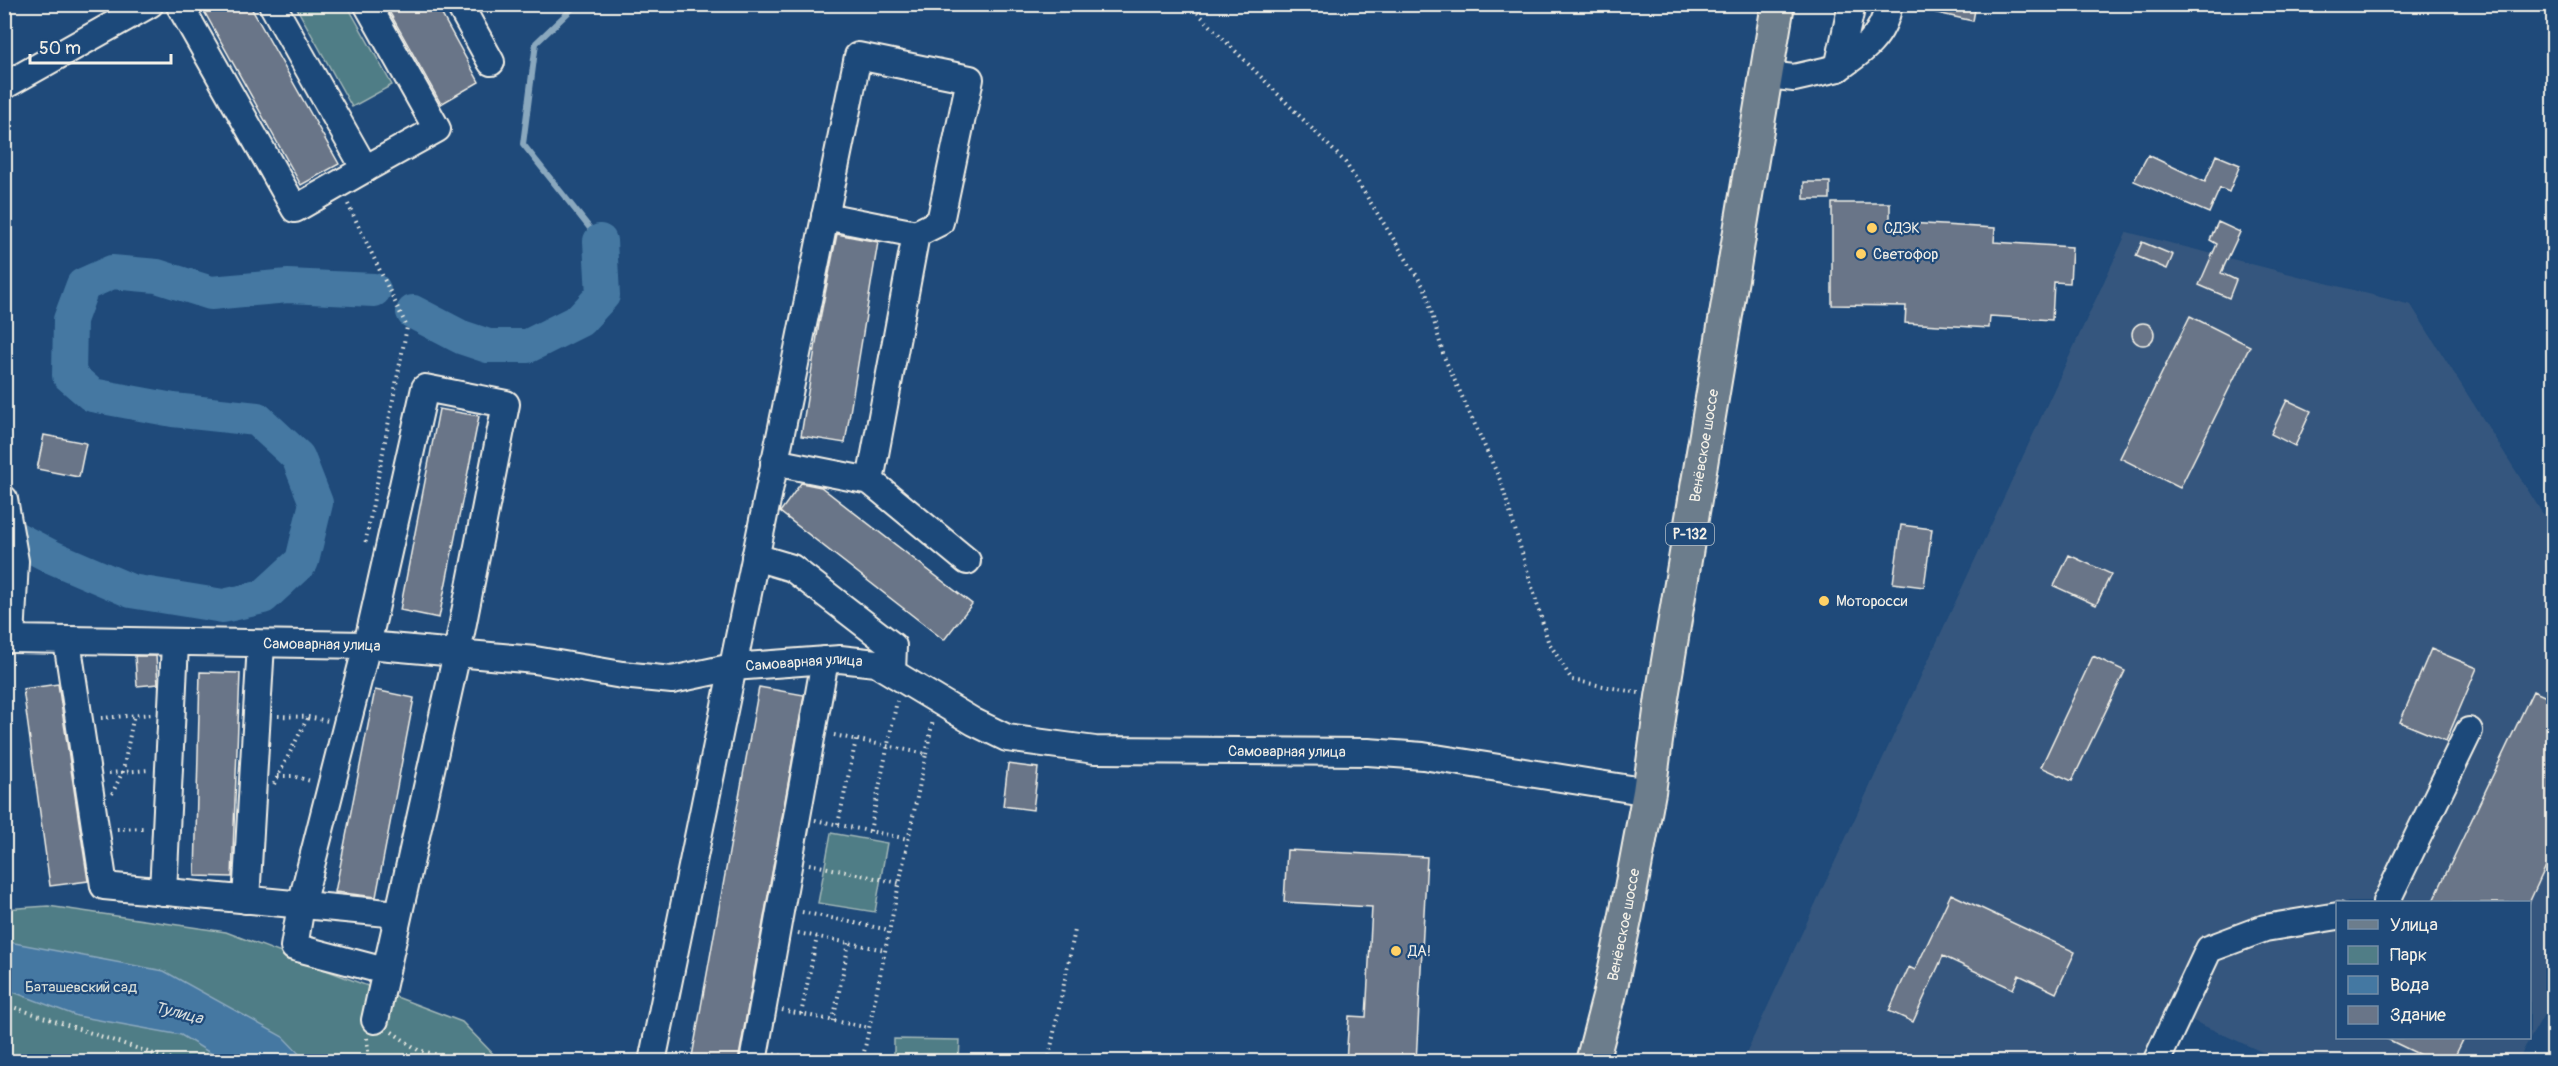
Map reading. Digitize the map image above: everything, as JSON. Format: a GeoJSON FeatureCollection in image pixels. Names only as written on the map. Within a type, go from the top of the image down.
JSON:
{"type":"FeatureCollection","features":[{"type":"Feature","properties":{"kind":"main road","name":"Венёвское шоссе"},"geometry":{"type":"LineString","coordinates":[[1592,1062],[1609,997],[1649,792],[1662,697],[1768,75],[1778,4]]}},
{"type":"Feature","properties":{"kind":"street"},"geometry":{"type":"LineString","coordinates":[[4,86],[150,4]]}},
{"type":"Feature","properties":{"kind":"street"},"geometry":{"type":"LineString","coordinates":[[180,4],[294,209],[437,129],[368,4]]}},
{"type":"Feature","properties":{"kind":"street"},"geometry":{"type":"LineString","coordinates":[[272,4],[365,170]]}},
{"type":"Feature","properties":{"kind":"street"},"geometry":{"type":"LineString","coordinates":[[459,4],[491,62]]}},
{"type":"Feature","properties":{"kind":"street"},"geometry":{"type":"LineString","coordinates":[[1838,68],[1852,4]]}},
{"type":"Feature","properties":{"kind":"street"},"geometry":{"type":"LineString","coordinates":[[1768,75],[1794,78],[1838,68],[1869,47],[1889,4]]}},
{"type":"Feature","properties":{"kind":"street"},"geometry":{"type":"LineString","coordinates":[[652,1062],[734,667],[774,462],[825,216],[858,57],[970,79],[940,222],[916,234],[825,216]]}},
{"type":"Feature","properties":{"kind":"street"},"geometry":{"type":"LineString","coordinates":[[870,481],[916,234]]}},
{"type":"Feature","properties":{"kind":"street"},"geometry":{"type":"LineString","coordinates":[[375,1020],[457,653],[506,404],[425,388],[367,645],[301,905],[294,947],[385,970]]}},
{"type":"Feature","properties":{"kind":"street"},"geometry":{"type":"LineString","coordinates":[[774,462],[870,481],[968,561]]}},
{"type":"Feature","properties":{"kind":"street","name":"Самоварная улица"},"geometry":{"type":"LineString","coordinates":[[4,499],[15,561],[11,639],[175,644],[367,645],[535,660],[622,675],[672,680],[734,667],[840,659],[876,663],[974,722],[1007,738],[1095,750],[1368,752],[1423,756],[1649,792]]}},
{"type":"Feature","properties":{"kind":"street"},"geometry":{"type":"LineString","coordinates":[[755,557],[792,568],[893,646],[897,675]]}},
{"type":"Feature","properties":{"kind":"street"},"geometry":{"type":"LineString","coordinates":[[67,641],[104,886],[398,914]]}},
{"type":"Feature","properties":{"kind":"street"},"geometry":{"type":"LineString","coordinates":[[163,892],[175,644]]}},
{"type":"Feature","properties":{"kind":"street"},"geometry":{"type":"LineString","coordinates":[[246,900],[263,781],[257,716],[261,644]]}},
{"type":"Feature","properties":{"kind":"street"},"geometry":{"type":"LineString","coordinates":[[754,1056],[825,660]]}},
{"type":"Feature","properties":{"kind":"street"},"geometry":{"type":"LineString","coordinates":[[2387,901],[2469,731]]}},
{"type":"Feature","properties":{"kind":"street"},"geometry":{"type":"LineString","coordinates":[[2156,1062],[2209,949],[2265,928],[2336,916]]}},
{"type":"Feature","properties":{"kind":"path"},"geometry":{"type":"LineString","coordinates":[[1189,4],[1345,162],[1425,289],[1444,357],[1501,482],[1548,641],[1572,680],[1662,697]]}},
{"type":"Feature","properties":{"kind":"path"},"geometry":{"type":"LineString","coordinates":[[339,184],[407,327],[364,550]]}},
{"type":"Feature","properties":{"kind":"path"},"geometry":{"type":"LineString","coordinates":[[870,831],[888,746],[897,675]]}},
{"type":"Feature","properties":{"kind":"path"},"geometry":{"type":"LineString","coordinates":[[862,1062],[937,699]]}},
{"type":"Feature","properties":{"kind":"path"},"geometry":{"type":"LineString","coordinates":[[79,720],[134,714],[171,714]]}},
{"type":"Feature","properties":{"kind":"path"},"geometry":{"type":"LineString","coordinates":[[134,714],[123,771],[95,829],[166,828]]}},
{"type":"Feature","properties":{"kind":"path"},"geometry":{"type":"LineString","coordinates":[[257,716],[308,717],[347,725]]}},
{"type":"Feature","properties":{"kind":"path"},"geometry":{"type":"LineString","coordinates":[[263,781],[279,776],[308,717]]}},
{"type":"Feature","properties":{"kind":"path"},"geometry":{"type":"LineString","coordinates":[[812,731],[926,754]]}},
{"type":"Feature","properties":{"kind":"path"},"geometry":{"type":"LineString","coordinates":[[838,825],[856,740]]}},
{"type":"Feature","properties":{"kind":"path"},"geometry":{"type":"LineString","coordinates":[[87,777],[123,771],[169,770]]}},
{"type":"Feature","properties":{"kind":"path"},"geometry":{"type":"LineString","coordinates":[[263,781],[279,776],[292,776],[331,787]]}},
{"type":"Feature","properties":{"kind":"path"},"geometry":{"type":"LineString","coordinates":[[797,816],[908,839]]}},
{"type":"Feature","properties":{"kind":"path"},"geometry":{"type":"LineString","coordinates":[[789,860],[899,883]]}},
{"type":"Feature","properties":{"kind":"path"},"geometry":{"type":"LineString","coordinates":[[779,918],[889,930]]}},
{"type":"Feature","properties":{"kind":"path"},"geometry":{"type":"LineString","coordinates":[[779,918],[817,937],[885,950]]}},
{"type":"Feature","properties":{"kind":"path"},"geometry":{"type":"LineString","coordinates":[[1048,1062],[1075,930]]}},
{"type":"Feature","properties":{"kind":"path"},"geometry":{"type":"LineString","coordinates":[[801,1014],[817,937]]}},
{"type":"Feature","properties":{"kind":"path"},"geometry":{"type":"LineString","coordinates":[[833,1021],[849,943]]}},
{"type":"Feature","properties":{"kind":"path"},"geometry":{"type":"LineString","coordinates":[[4,1004],[178,1062]]}},
{"type":"Feature","properties":{"kind":"path"},"geometry":{"type":"LineString","coordinates":[[763,1006],[869,1028]]}},
{"type":"Feature","properties":{"kind":"path"},"geometry":{"type":"LineString","coordinates":[[375,1020],[418,1050],[467,1062]]}},
{"type":"Feature","properties":{"kind":"path"},"geometry":{"type":"LineString","coordinates":[[754,1056],[808,1062]]}},
{"type":"Feature","properties":{"kind":"shaded area"},"geometry":{"type":"Polygon","coordinates":[[[2127,232],[2411,305],[2553,530],[2553,999],[2531,1037],[2531,901],[2336,901],[2336,1039],[2530,1039],[2517,1061],[2282,1061],[2180,1015],[2161,1061],[1742,1062],[2127,232]]]}},
{"type":"Feature","properties":{"kind":"green space"},"geometry":{"type":"Polygon","coordinates":[[[295,5],[347,5],[392,85],[352,107],[295,5]]]}},
{"type":"Feature","properties":{"kind":"green space"},"geometry":{"type":"Polygon","coordinates":[[[831,833],[887,843],[875,912],[818,903],[831,833]]]}},
{"type":"Feature","properties":{"kind":"green space","name":"Баташевский сад"},"geometry":{"type":"Polygon","coordinates":[[[48,906],[226,932],[462,1022],[500,1061],[5,1062],[5,909],[48,906]]]}},
{"type":"Feature","properties":{"kind":"green space"},"geometry":{"type":"Polygon","coordinates":[[[894,1039],[960,1040],[959,1061],[894,1061],[894,1039]]]}},
{"type":"Feature","properties":{"kind":"water","name":"Тулица"},"geometry":{"type":"Polygon","coordinates":[[[9,942],[164,971],[283,1037],[306,1061],[223,1061],[181,1035],[77,1016],[5,989],[5,953],[9,942]]]}},
{"type":"Feature","properties":{"kind":"building"},"geometry":{"type":"Polygon","coordinates":[[[200,4],[249,4],[339,164],[301,185],[200,4]]]}},
{"type":"Feature","properties":{"kind":"building"},"geometry":{"type":"Polygon","coordinates":[[[385,4],[436,4],[479,82],[441,104],[385,4]]]}},
{"type":"Feature","properties":{"kind":"building"},"geometry":{"type":"Polygon","coordinates":[[[1929,4],[1976,4],[1973,21],[1928,11],[1929,4]]]}},
{"type":"Feature","properties":{"kind":"building"},"geometry":{"type":"Polygon","coordinates":[[[2148,155],[2205,182],[2216,155],[2240,165],[2229,192],[2220,188],[2209,213],[2134,181],[2148,155]]]}},
{"type":"Feature","properties":{"kind":"building"},"geometry":{"type":"Polygon","coordinates":[[[1804,182],[1830,182],[1830,199],[1804,199],[1804,182]]]}},
{"type":"Feature","properties":{"kind":"building"},"geometry":{"type":"Polygon","coordinates":[[[1832,203],[1890,203],[1890,222],[1995,228],[1994,242],[2072,247],[2070,283],[2054,282],[2052,320],[1990,316],[1989,328],[1905,323],[1906,306],[1832,305],[1832,203]]]}},
{"type":"Feature","properties":{"kind":"building"},"geometry":{"type":"Polygon","coordinates":[[[2218,222],[2240,232],[2221,273],[2236,280],[2229,298],[2199,285],[2217,244],[2210,240],[2218,222]]]}},
{"type":"Feature","properties":{"kind":"building"},"geometry":{"type":"Polygon","coordinates":[[[837,234],[878,242],[845,443],[801,436],[819,324],[837,234]]]}},
{"type":"Feature","properties":{"kind":"building"},"geometry":{"type":"Polygon","coordinates":[[[2142,242],[2173,255],[2167,269],[2136,256],[2142,242]]]}},
{"type":"Feature","properties":{"kind":"building"},"geometry":{"type":"Polygon","coordinates":[[[2190,316],[2250,346],[2180,488],[2120,458],[2190,316]]]}},
{"type":"Feature","properties":{"kind":"building"},"geometry":{"type":"Polygon","coordinates":[[[2143,323],[2151,326],[2154,334],[2151,342],[2143,345],[2135,342],[2132,334],[2135,326],[2143,323]]]}},
{"type":"Feature","properties":{"kind":"building"},"geometry":{"type":"Polygon","coordinates":[[[2287,400],[2311,411],[2295,446],[2271,434],[2287,400]]]}},
{"type":"Feature","properties":{"kind":"building"},"geometry":{"type":"Polygon","coordinates":[[[439,409],[479,416],[439,618],[400,610],[439,409]]]}},
{"type":"Feature","properties":{"kind":"building"},"geometry":{"type":"Polygon","coordinates":[[[44,435],[86,443],[79,477],[37,469],[44,435]]]}},
{"type":"Feature","properties":{"kind":"building"},"geometry":{"type":"Polygon","coordinates":[[[801,483],[821,487],[972,604],[944,640],[780,512],[801,483]]]}},
{"type":"Feature","properties":{"kind":"building"},"geometry":{"type":"Polygon","coordinates":[[[1901,525],[1932,529],[1924,587],[1893,583],[1901,525]]]}},
{"type":"Feature","properties":{"kind":"building"},"geometry":{"type":"Polygon","coordinates":[[[2069,555],[2111,574],[2096,605],[2054,586],[2069,555]]]}},
{"type":"Feature","properties":{"kind":"building"},"geometry":{"type":"Polygon","coordinates":[[[2431,649],[2477,668],[2446,741],[2400,722],[2431,649]]]}},
{"type":"Feature","properties":{"kind":"building"},"geometry":{"type":"Polygon","coordinates":[[[135,656],[156,656],[158,684],[137,686],[135,656]]]}},
{"type":"Feature","properties":{"kind":"building"},"geometry":{"type":"Polygon","coordinates":[[[2093,656],[2125,671],[2072,781],[2041,767],[2093,656]]]}},
{"type":"Feature","properties":{"kind":"building"},"geometry":{"type":"Polygon","coordinates":[[[200,672],[240,673],[232,877],[195,876],[200,672]]]}},
{"type":"Feature","properties":{"kind":"building"},"geometry":{"type":"Polygon","coordinates":[[[58,684],[88,881],[50,886],[23,689],[58,684]]]}},
{"type":"Feature","properties":{"kind":"building"},"geometry":{"type":"Polygon","coordinates":[[[759,687],[804,695],[738,1062],[691,1062],[759,687]]]}},
{"type":"Feature","properties":{"kind":"building"},"geometry":{"type":"Polygon","coordinates":[[[375,690],[414,698],[376,897],[335,892],[375,690]]]}},
{"type":"Feature","properties":{"kind":"building"},"geometry":{"type":"Polygon","coordinates":[[[2533,691],[2553,700],[2553,851],[2530,901],[2433,901],[2533,691]]]}},
{"type":"Feature","properties":{"kind":"building"},"geometry":{"type":"Polygon","coordinates":[[[1008,764],[1038,768],[1033,810],[1003,806],[1008,764]]]}},
{"type":"Feature","properties":{"kind":"building","name":"ДА!"},"geometry":{"type":"Polygon","coordinates":[[[1287,850],[1427,857],[1416,1062],[1346,1062],[1349,1016],[1366,1017],[1372,907],[1284,902],[1287,850]]]}},
{"type":"Feature","properties":{"kind":"building"},"geometry":{"type":"Polygon","coordinates":[[[1951,894],[2075,952],[2056,993],[2019,975],[2013,989],[1943,956],[1913,1022],[1889,1011],[1909,967],[1915,970],[1951,894]]]}},
{"type":"Feature","properties":{"kind":"building"},"geometry":{"type":"Polygon","coordinates":[[[2387,1039],[2464,1039],[2452,1062],[2435,1062],[2387,1039]]]}},
{"type":"Feature","properties":{"kind":"waterway"},"geometry":{"type":"LineString","coordinates":[[577,4],[536,43],[523,144],[600,241]]}},
{"type":"Feature","properties":{"kind":"waterway"},"geometry":{"type":"LineString","coordinates":[[413,312],[461,337],[488,346],[528,346],[580,320],[603,295],[600,241]]}},
{"type":"Feature","properties":{"kind":"waterway"},"geometry":{"type":"LineString","coordinates":[[4,532],[52,557],[131,591],[223,606],[263,597],[302,561],[316,503],[298,457],[257,419],[173,410],[92,395],[69,375],[70,320],[83,285],[112,272],[157,276],[211,293],[288,286],[374,290]]}},
{"type":"Feature","properties":{"kind":"place","name":"СДЭК"},"geometry":{"type":"Point","coordinates":[1872,228]}},
{"type":"Feature","properties":{"kind":"place","name":"Светофор"},"geometry":{"type":"Point","coordinates":[1861,254]}},
{"type":"Feature","properties":{"kind":"place","name":"Моторосси"},"geometry":{"type":"Point","coordinates":[1824,601]}},
{"type":"Feature","properties":{"kind":"place","name":"ДА!"},"geometry":{"type":"Point","coordinates":[1396,951]}}]}
